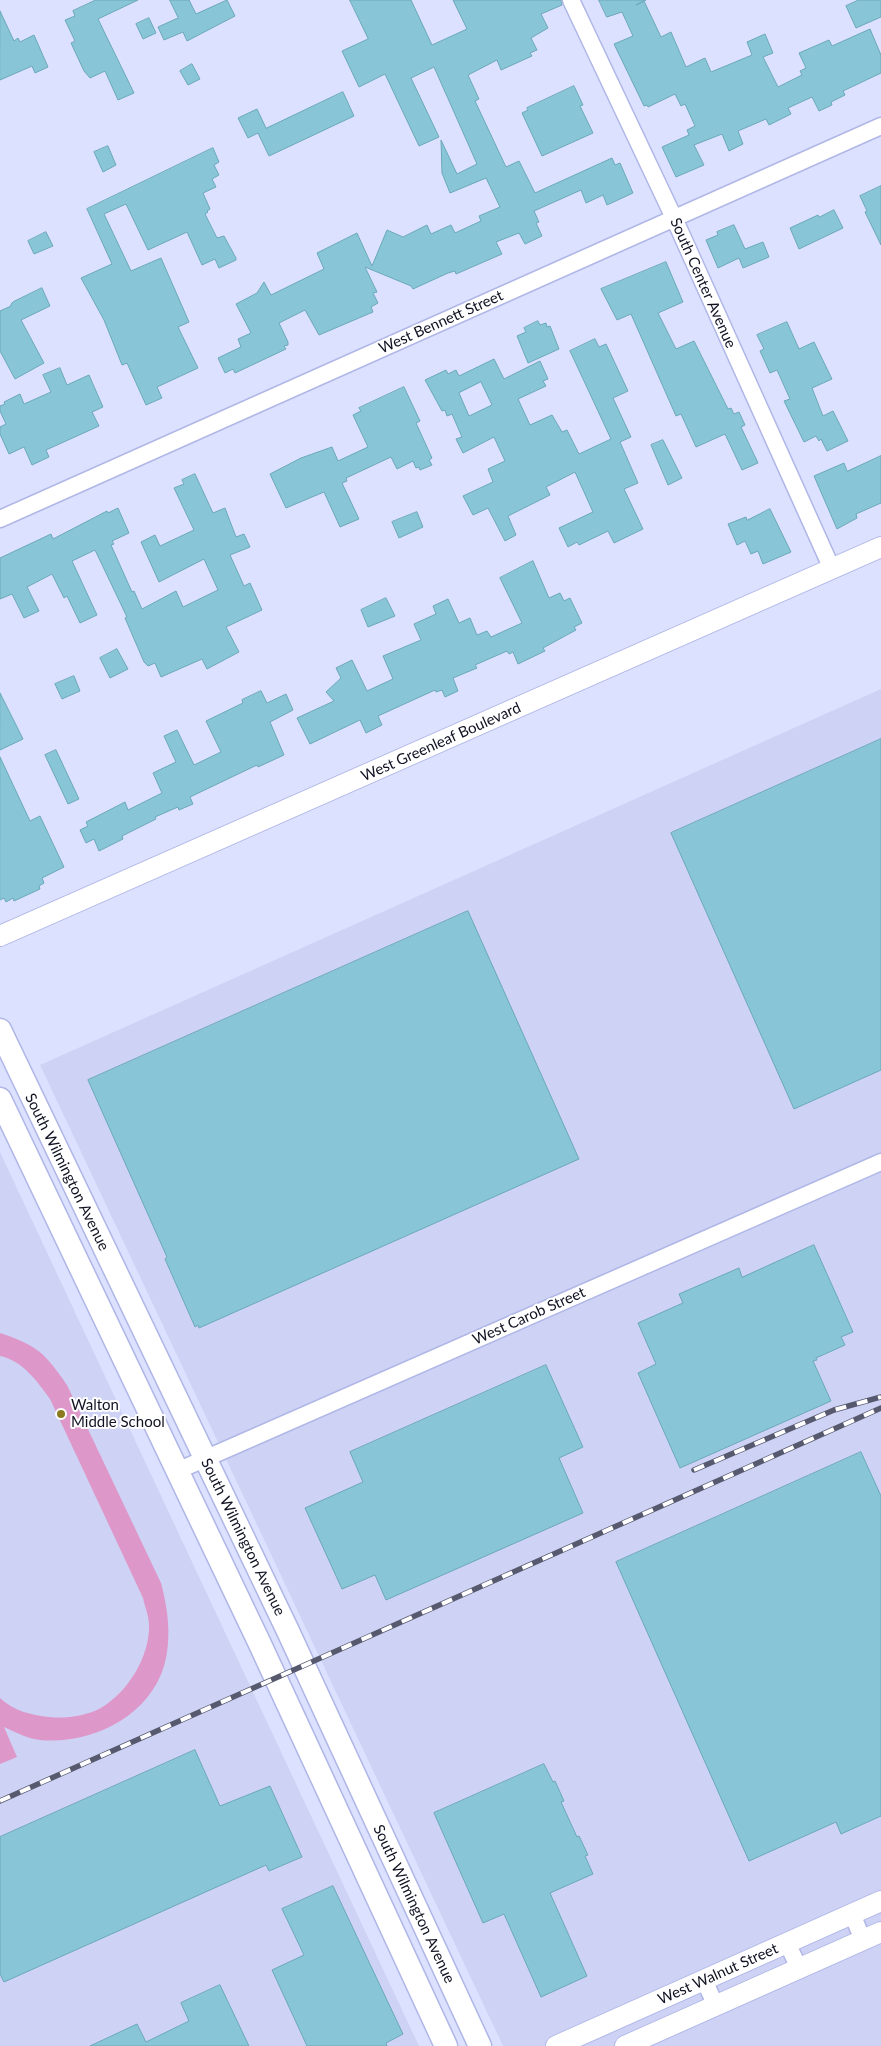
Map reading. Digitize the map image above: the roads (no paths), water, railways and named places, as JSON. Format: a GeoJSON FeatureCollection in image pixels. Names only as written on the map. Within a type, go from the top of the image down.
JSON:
{"type":"FeatureCollection","features":[{"type":"Feature","properties":{"kind":"main road","name":"South Wilmington Avenue"},"geometry":{"type":"LineString","coordinates":[[0,1030],[287,1629],[480,2046]]}},
{"type":"Feature","properties":{"kind":"main road","name":"South Wilmington Avenue"},"geometry":{"type":"LineString","coordinates":[[1,1103],[259,1642],[446,2046]]}},
{"type":"Feature","properties":{"kind":"street","name":"South Center Avenue"},"geometry":{"type":"LineString","coordinates":[[571,0],[674,218],[832,568]]}},
{"type":"Feature","properties":{"kind":"street","name":"West Bennett Street"},"geometry":{"type":"LineString","coordinates":[[0,519],[881,126]]}},
{"type":"Feature","properties":{"kind":"street","name":"West Greenleaf Boulevard"},"geometry":{"type":"LineString","coordinates":[[0,936],[881,547]]}},
{"type":"Feature","properties":{"kind":"street","name":"West Carob Street"},"geometry":{"type":"LineString","coordinates":[[177,1471],[881,1162]]}},
{"type":"Feature","properties":{"kind":"street","name":"West Walnut Street"},"geometry":{"type":"LineString","coordinates":[[556,2046],[881,1901]]}},
{"type":"Feature","properties":{"kind":"street"},"geometry":{"type":"LineString","coordinates":[[852,1914],[872,1936]]}},
{"type":"Feature","properties":{"kind":"street","name":"West Walnut Street"},"geometry":{"type":"LineString","coordinates":[[625,2046],[872,1936]]}},
{"type":"Feature","properties":{"kind":"street"},"geometry":{"type":"LineString","coordinates":[[788,1943],[800,1968]]}},
{"type":"Feature","properties":{"kind":"street"},"geometry":{"type":"LineString","coordinates":[[704,1980],[716,2006]]}},
{"type":"Feature","properties":{"kind":"railway"},"geometry":{"type":"LineString","coordinates":[[694,1470],[834,1410],[881,1397]]}},
{"type":"Feature","properties":{"kind":"railway"},"geometry":{"type":"LineString","coordinates":[[0,1801],[881,1408]]}},
{"type":"Feature","properties":{"kind":"place","name":"Walton Middle School"},"geometry":{"type":"Point","coordinates":[61,1414]}}]}
